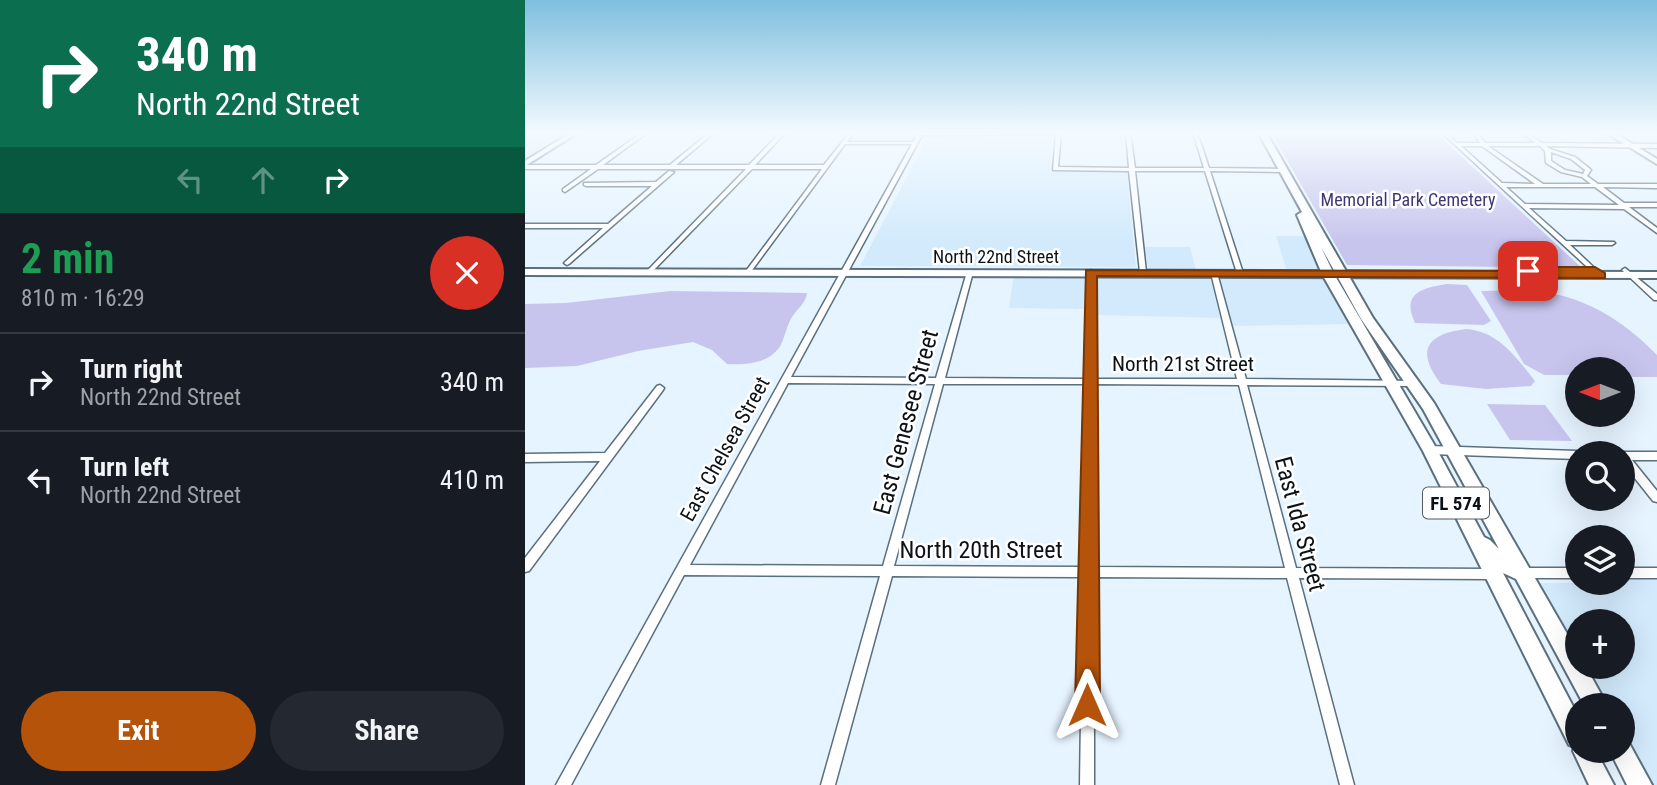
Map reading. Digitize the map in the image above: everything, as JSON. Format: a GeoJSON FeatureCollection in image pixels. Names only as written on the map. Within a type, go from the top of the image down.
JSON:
{"type":"FeatureCollection","features":[{"type":"Feature","properties":{"kind":"main road","name":"FL 574"},"geometry":{"type":"LineString","coordinates":[[1282,170],[1565,714]]}},
{"type":"Feature","properties":{"kind":"main road","name":"North 22nd Street"},"geometry":{"type":"LineString","coordinates":[[525,272],[1657,273]]}},
{"type":"Feature","properties":{"kind":"main road","name":"FL 574"},"geometry":{"type":"LineString","coordinates":[[1335,274],[1414,383],[1589,693]]}},
{"type":"Feature","properties":{"kind":"main road"},"geometry":{"type":"LineString","coordinates":[[1456,503],[1490,554],[1508,568],[1521,573]]}},
{"type":"Feature","properties":{"kind":"main road"},"geometry":{"type":"LineString","coordinates":[[1590,763],[1602,785]]}},
{"type":"Feature","properties":{"kind":"main road"},"geometry":{"type":"LineString","coordinates":[[1628,763],[1640,785]]}},
{"type":"Feature","properties":{"kind":"street"},"geometry":{"type":"LineString","coordinates":[[565,190],[594,169]]}},
{"type":"Feature","properties":{"kind":"street"},"geometry":{"type":"LineString","coordinates":[[657,169],[681,169]]}},
{"type":"Feature","properties":{"kind":"street"},"geometry":{"type":"LineString","coordinates":[[567,263],[671,169]]}},
{"type":"Feature","properties":{"kind":"street"},"geometry":{"type":"LineString","coordinates":[[649,272],[748,169]]}},
{"type":"Feature","properties":{"kind":"street"},"geometry":{"type":"LineString","coordinates":[[748,272],[825,169]]}},
{"type":"Feature","properties":{"kind":"street","name":"East Chelsea Street"},"geometry":{"type":"LineString","coordinates":[[563,785],[901,169]]}},
{"type":"Feature","properties":{"kind":"street"},"geometry":{"type":"LineString","coordinates":[[1055,169],[1282,170]]}},
{"type":"Feature","properties":{"kind":"street"},"geometry":{"type":"LineString","coordinates":[[1483,169],[1598,273]]}},
{"type":"Feature","properties":{"kind":"street"},"geometry":{"type":"LineString","coordinates":[[1518,169],[1541,185]]}},
{"type":"Feature","properties":{"kind":"street"},"geometry":{"type":"LineString","coordinates":[[1563,169],[1584,176],[1657,231]]}},
{"type":"Feature","properties":{"kind":"street"},"geometry":{"type":"LineString","coordinates":[[1584,176],[1587,169]]}},
{"type":"Feature","properties":{"kind":"street"},"geometry":{"type":"LineString","coordinates":[[1133,170],[1143,272]]}},
{"type":"Feature","properties":{"kind":"street"},"geometry":{"type":"LineString","coordinates":[[1207,170],[1240,273]]}},
{"type":"Feature","properties":{"kind":"street"},"geometry":{"type":"LineString","coordinates":[[586,184],[657,184]]}},
{"type":"Feature","properties":{"kind":"street"},"geometry":{"type":"LineString","coordinates":[[1501,185],[1657,186]]}},
{"type":"Feature","properties":{"kind":"street"},"geometry":{"type":"LineString","coordinates":[[1524,206],[1657,205]]}},
{"type":"Feature","properties":{"kind":"street"},"geometry":{"type":"LineString","coordinates":[[526,227],[609,226]]}},
{"type":"Feature","properties":{"kind":"street"},"geometry":{"type":"LineString","coordinates":[[1565,243],[1612,243]]}},
{"type":"Feature","properties":{"kind":"street","name":"East Genesee Street"},"geometry":{"type":"LineString","coordinates":[[828,785],[970,272]]}},
{"type":"Feature","properties":{"kind":"street"},"geometry":{"type":"LineString","coordinates":[[1087,785],[1091,272]]}},
{"type":"Feature","properties":{"kind":"street","name":"East Ida Street"},"geometry":{"type":"LineString","coordinates":[[1214,273],[1347,785]]}},
{"type":"Feature","properties":{"kind":"street"},"geometry":{"type":"LineString","coordinates":[[1628,273],[1657,298]]}},
{"type":"Feature","properties":{"kind":"street","name":"North 21st Street"},"geometry":{"type":"LineString","coordinates":[[784,380],[1414,383]]}},
{"type":"Feature","properties":{"kind":"street"},"geometry":{"type":"LineString","coordinates":[[525,567],[660,388]]}},
{"type":"Feature","properties":{"kind":"street"},"geometry":{"type":"LineString","coordinates":[[1430,450],[1565,455]]}},
{"type":"Feature","properties":{"kind":"street"},"geometry":{"type":"LineString","coordinates":[[1635,456],[1657,456]]}},
{"type":"Feature","properties":{"kind":"street"},"geometry":{"type":"LineString","coordinates":[[525,458],[607,457]]}},
{"type":"Feature","properties":{"kind":"street"},"geometry":{"type":"LineString","coordinates":[[1635,471],[1657,498]]}},
{"type":"Feature","properties":{"kind":"street","name":"North 20th Street"},"geometry":{"type":"LineString","coordinates":[[680,570],[1492,574]]}},
{"type":"Feature","properties":{"kind":"street"},"geometry":{"type":"LineString","coordinates":[[1521,573],[1565,573]]}},
{"type":"Feature","properties":{"kind":"street"},"geometry":{"type":"LineString","coordinates":[[1635,573],[1657,573]]}},
{"type":"Feature","properties":{"kind":"shaded area"},"geometry":{"type":"Polygon","coordinates":[[[911,169],[1050,169],[1050,172],[1127,172],[1136,267],[860,266],[911,169]]]}},
{"type":"Feature","properties":{"kind":"shaded area"},"geometry":{"type":"Polygon","coordinates":[[[1276,236],[1305,236],[1322,272],[1287,271],[1276,236]]]}},
{"type":"Feature","properties":{"kind":"shaded area"},"geometry":{"type":"Polygon","coordinates":[[[1145,247],[1190,247],[1196,270],[1217,271],[1148,270],[1145,247]]]}},
{"type":"Feature","properties":{"kind":"shaded area"},"geometry":{"type":"Polygon","coordinates":[[[1014,274],[1086,275],[1085,309],[1009,308],[1014,274]]]}},
{"type":"Feature","properties":{"kind":"shaded area"},"geometry":{"type":"Polygon","coordinates":[[[1095,275],[1210,275],[1220,318],[1095,315],[1095,275]]]}},
{"type":"Feature","properties":{"kind":"shaded area"},"geometry":{"type":"Polygon","coordinates":[[[1219,275],[1325,276],[1351,324],[1233,326],[1219,275]]]}},
{"type":"Feature","properties":{"kind":"shaded area"},"geometry":{"type":"Polygon","coordinates":[[[1657,578],[1657,785],[1650,785],[1635,759],[1635,693],[1597,693],[1588,679],[1635,679],[1635,609],[1565,609],[1565,638],[1533,583],[1565,583],[1565,595],[1635,595],[1635,579],[1657,578]]]}},
{"type":"Feature","properties":{"kind":"green space","name":"Memorial Park Cemetery"},"geometry":{"type":"Polygon","coordinates":[[[1292,169],[1475,169],[1582,268],[1347,265],[1292,169]]]}},
{"type":"Feature","properties":{"kind":"green space"},"geometry":{"type":"Polygon","coordinates":[[[1447,284],[1467,285],[1491,321],[1484,325],[1415,323],[1411,305],[1416,294],[1447,284]]]}},
{"type":"Feature","properties":{"kind":"green space"},"geometry":{"type":"Polygon","coordinates":[[[1530,290],[1549,293],[1599,310],[1615,319],[1657,355],[1657,377],[1635,377],[1635,357],[1565,357],[1565,375],[1544,375],[1524,364],[1481,291],[1530,290]]]}},
{"type":"Feature","properties":{"kind":"green space"},"geometry":{"type":"Polygon","coordinates":[[[670,291],[807,293],[790,321],[779,348],[768,357],[755,362],[727,364],[712,350],[693,342],[638,351],[577,366],[525,368],[525,304],[566,303],[670,291]]]}},
{"type":"Feature","properties":{"kind":"green space"},"geometry":{"type":"Polygon","coordinates":[[[1466,329],[1488,335],[1505,347],[1535,381],[1531,386],[1486,389],[1441,384],[1428,362],[1429,346],[1442,335],[1466,329]]]}},
{"type":"Feature","properties":{"kind":"green space"},"geometry":{"type":"Polygon","coordinates":[[[1487,404],[1545,405],[1572,441],[1510,440],[1487,404]]]}},
{"type":"Feature","properties":{"kind":"route"},"geometry":{"type":"LineString","coordinates":[[1087,705],[1091,272],[1600,275],[1595,271],[1528,271]]}}]}
